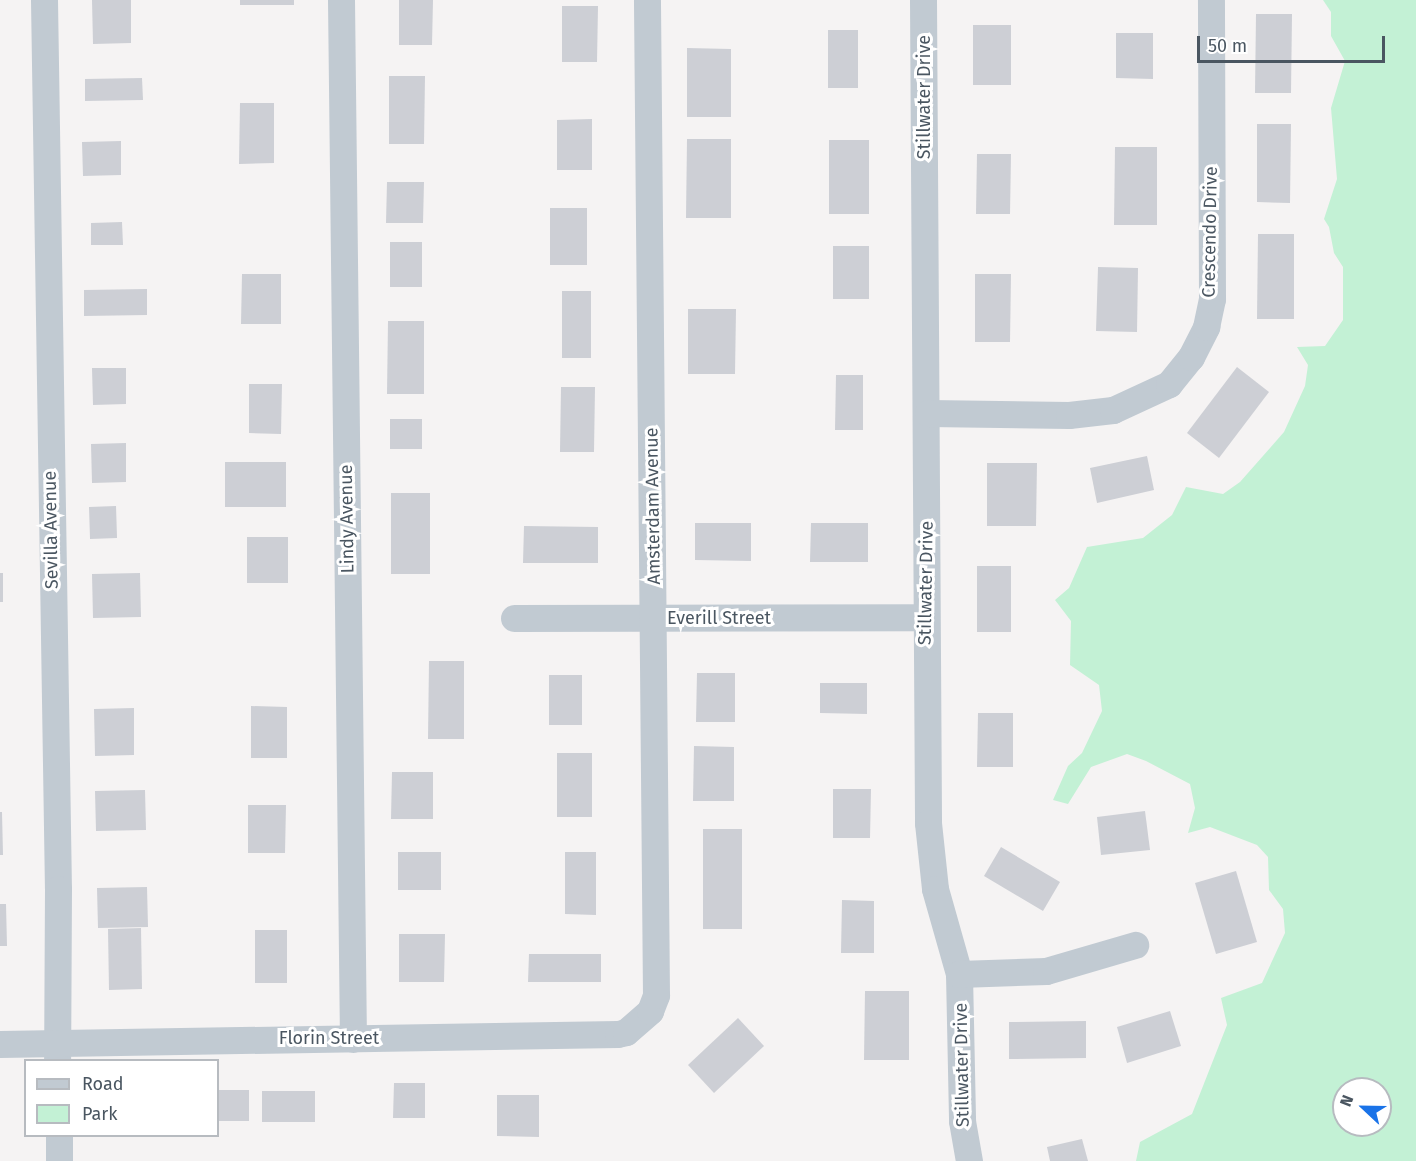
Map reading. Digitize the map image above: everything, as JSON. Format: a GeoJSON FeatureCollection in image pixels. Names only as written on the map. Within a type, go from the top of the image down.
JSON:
{"type":"FeatureCollection","features":[{"type":"Feature","properties":{"kind":"street","name":"Sevilla Avenue"},"geometry":{"type":"LineString","coordinates":[[44,0],[58,889],[57,1051]]}},
{"type":"Feature","properties":{"kind":"street","name":"Lindy Avenue"},"geometry":{"type":"LineString","coordinates":[[340,0],[353,1039]]}},
{"type":"Feature","properties":{"kind":"street","name":"Amsterdam Avenue"},"geometry":{"type":"LineString","coordinates":[[647,0],[655,618],[656,995],[650,1011]]}},
{"type":"Feature","properties":{"kind":"street","name":"Stillwater Drive"},"geometry":{"type":"LineString","coordinates":[[923,0],[928,413],[924,617],[930,865],[959,974],[962,1121],[969,1161]]}},
{"type":"Feature","properties":{"kind":"street","name":"Crescendo Drive"},"geometry":{"type":"LineString","coordinates":[[928,413],[1069,415],[1113,410],[1169,384],[1191,357],[1206,327],[1212,298],[1211,0]]}},
{"type":"Feature","properties":{"kind":"street","name":"Everill Street"},"geometry":{"type":"LineString","coordinates":[[514,618],[924,617]]}},
{"type":"Feature","properties":{"kind":"street"},"geometry":{"type":"LineString","coordinates":[[959,974],[1046,971],[1135,945]]}},
{"type":"Feature","properties":{"kind":"street","name":"Florin Street"},"geometry":{"type":"LineString","coordinates":[[0,1044],[57,1051],[353,1039],[618,1034],[626,1032],[650,1011]]}},
{"type":"Feature","properties":{"kind":"street"},"geometry":{"type":"LineString","coordinates":[[59,1137],[59,1161]]}},
{"type":"Feature","properties":{"kind":"green space"},"geometry":{"type":"Polygon","coordinates":[[[1323,0],[1416,0],[1416,1161],[1136,1161],[1140,1142],[1192,1114],[1227,1025],[1221,998],[1262,983],[1285,933],[1283,909],[1269,890],[1268,857],[1257,845],[1210,827],[1188,833],[1195,808],[1190,784],[1146,761],[1127,754],[1091,767],[1068,804],[1053,800],[1068,766],[1082,753],[1102,711],[1099,685],[1070,665],[1071,621],[1055,600],[1069,588],[1087,547],[1143,538],[1172,515],[1186,487],[1223,494],[1240,482],[1284,432],[1305,386],[1308,365],[1297,347],[1325,346],[1343,320],[1343,267],[1334,253],[1329,227],[1324,219],[1337,179],[1331,108],[1345,61],[1331,36],[1331,12],[1323,0]]]}},
{"type":"Feature","properties":{"kind":"building"},"geometry":{"type":"Polygon","coordinates":[[[92,0],[131,0],[131,43],[93,44],[92,0]]]}},
{"type":"Feature","properties":{"kind":"building"},"geometry":{"type":"Polygon","coordinates":[[[240,0],[294,0],[294,5],[240,5],[240,0]]]}},
{"type":"Feature","properties":{"kind":"building"},"geometry":{"type":"Polygon","coordinates":[[[399,0],[433,0],[432,45],[399,45],[399,0]]]}},
{"type":"Feature","properties":{"kind":"building"},"geometry":{"type":"Polygon","coordinates":[[[562,6],[598,6],[597,62],[562,62],[562,6]]]}},
{"type":"Feature","properties":{"kind":"building"},"geometry":{"type":"Polygon","coordinates":[[[1256,14],[1292,14],[1291,93],[1255,93],[1256,14]]]}},
{"type":"Feature","properties":{"kind":"building"},"geometry":{"type":"Polygon","coordinates":[[[973,25],[1011,25],[1011,85],[973,85],[973,25]]]}},
{"type":"Feature","properties":{"kind":"building"},"geometry":{"type":"Polygon","coordinates":[[[828,30],[858,30],[858,88],[828,88],[828,30]]]}},
{"type":"Feature","properties":{"kind":"building"},"geometry":{"type":"Polygon","coordinates":[[[1116,33],[1153,33],[1153,79],[1116,78],[1116,33]]]}},
{"type":"Feature","properties":{"kind":"building"},"geometry":{"type":"Polygon","coordinates":[[[687,48],[731,49],[731,117],[687,117],[687,48]]]}},
{"type":"Feature","properties":{"kind":"building"},"geometry":{"type":"Polygon","coordinates":[[[389,76],[425,76],[424,144],[389,144],[389,76]]]}},
{"type":"Feature","properties":{"kind":"building"},"geometry":{"type":"Polygon","coordinates":[[[142,78],[143,100],[85,101],[85,79],[142,78]]]}},
{"type":"Feature","properties":{"kind":"building"},"geometry":{"type":"Polygon","coordinates":[[[240,103],[274,103],[274,163],[239,164],[240,103]]]}},
{"type":"Feature","properties":{"kind":"building"},"geometry":{"type":"Polygon","coordinates":[[[592,119],[592,170],[557,170],[557,120],[592,119]]]}},
{"type":"Feature","properties":{"kind":"building"},"geometry":{"type":"Polygon","coordinates":[[[1257,124],[1291,124],[1290,203],[1257,202],[1257,124]]]}},
{"type":"Feature","properties":{"kind":"building"},"geometry":{"type":"Polygon","coordinates":[[[687,139],[731,139],[731,218],[686,218],[687,139]]]}},
{"type":"Feature","properties":{"kind":"building"},"geometry":{"type":"Polygon","coordinates":[[[829,140],[869,140],[869,214],[829,214],[829,140]]]}},
{"type":"Feature","properties":{"kind":"building"},"geometry":{"type":"Polygon","coordinates":[[[121,141],[121,175],[83,176],[82,142],[121,141]]]}},
{"type":"Feature","properties":{"kind":"building"},"geometry":{"type":"Polygon","coordinates":[[[1115,147],[1157,147],[1157,225],[1114,225],[1115,147]]]}},
{"type":"Feature","properties":{"kind":"building"},"geometry":{"type":"Polygon","coordinates":[[[977,154],[1011,154],[1010,214],[976,214],[977,154]]]}},
{"type":"Feature","properties":{"kind":"building"},"geometry":{"type":"Polygon","coordinates":[[[387,182],[424,182],[423,223],[386,223],[387,182]]]}},
{"type":"Feature","properties":{"kind":"building"},"geometry":{"type":"Polygon","coordinates":[[[550,208],[587,208],[587,265],[550,265],[550,208]]]}},
{"type":"Feature","properties":{"kind":"building"},"geometry":{"type":"Polygon","coordinates":[[[122,222],[123,245],[91,245],[91,223],[122,222]]]}},
{"type":"Feature","properties":{"kind":"building"},"geometry":{"type":"Polygon","coordinates":[[[1258,234],[1294,234],[1294,319],[1257,319],[1258,234]]]}},
{"type":"Feature","properties":{"kind":"building"},"geometry":{"type":"Polygon","coordinates":[[[390,242],[422,242],[422,287],[390,287],[390,242]]]}},
{"type":"Feature","properties":{"kind":"building"},"geometry":{"type":"Polygon","coordinates":[[[833,246],[869,246],[869,299],[833,299],[833,246]]]}},
{"type":"Feature","properties":{"kind":"building"},"geometry":{"type":"Polygon","coordinates":[[[1098,267],[1138,268],[1137,332],[1096,331],[1098,267]]]}},
{"type":"Feature","properties":{"kind":"building"},"geometry":{"type":"Polygon","coordinates":[[[242,274],[281,274],[281,324],[241,324],[242,274]]]}},
{"type":"Feature","properties":{"kind":"building"},"geometry":{"type":"Polygon","coordinates":[[[975,274],[1011,274],[1010,342],[975,342],[975,274]]]}},
{"type":"Feature","properties":{"kind":"building"},"geometry":{"type":"Polygon","coordinates":[[[147,289],[147,315],[84,316],[84,290],[147,289]]]}},
{"type":"Feature","properties":{"kind":"building"},"geometry":{"type":"Polygon","coordinates":[[[562,291],[591,291],[591,358],[562,358],[562,291]]]}},
{"type":"Feature","properties":{"kind":"building"},"geometry":{"type":"Polygon","coordinates":[[[688,309],[736,309],[735,374],[688,374],[688,309]]]}},
{"type":"Feature","properties":{"kind":"building"},"geometry":{"type":"Polygon","coordinates":[[[388,321],[424,321],[424,394],[387,394],[388,321]]]}},
{"type":"Feature","properties":{"kind":"building"},"geometry":{"type":"Polygon","coordinates":[[[1237,367],[1269,392],[1219,458],[1187,433],[1237,367]]]}},
{"type":"Feature","properties":{"kind":"building"},"geometry":{"type":"Polygon","coordinates":[[[92,368],[126,368],[126,404],[93,405],[92,368]]]}},
{"type":"Feature","properties":{"kind":"building"},"geometry":{"type":"Polygon","coordinates":[[[836,375],[863,375],[863,430],[835,430],[836,375]]]}},
{"type":"Feature","properties":{"kind":"building"},"geometry":{"type":"Polygon","coordinates":[[[249,384],[282,384],[281,434],[249,433],[249,384]]]}},
{"type":"Feature","properties":{"kind":"building"},"geometry":{"type":"Polygon","coordinates":[[[561,387],[595,387],[594,452],[560,452],[561,387]]]}},
{"type":"Feature","properties":{"kind":"building"},"geometry":{"type":"Polygon","coordinates":[[[390,419],[422,419],[422,449],[390,449],[390,419]]]}},
{"type":"Feature","properties":{"kind":"building"},"geometry":{"type":"Polygon","coordinates":[[[126,443],[126,482],[92,483],[91,444],[126,443]]]}},
{"type":"Feature","properties":{"kind":"building"},"geometry":{"type":"Polygon","coordinates":[[[1147,456],[1154,490],[1097,503],[1090,468],[1147,456]]]}},
{"type":"Feature","properties":{"kind":"building"},"geometry":{"type":"Polygon","coordinates":[[[225,462],[286,462],[286,507],[225,507],[225,462]]]}},
{"type":"Feature","properties":{"kind":"building"},"geometry":{"type":"Polygon","coordinates":[[[987,463],[1037,463],[1036,526],[987,526],[987,463]]]}},
{"type":"Feature","properties":{"kind":"building"},"geometry":{"type":"Polygon","coordinates":[[[391,493],[430,493],[430,574],[391,574],[391,493]]]}},
{"type":"Feature","properties":{"kind":"building"},"geometry":{"type":"Polygon","coordinates":[[[116,506],[117,538],[90,539],[89,507],[116,506]]]}},
{"type":"Feature","properties":{"kind":"building"},"geometry":{"type":"Polygon","coordinates":[[[695,523],[751,523],[751,561],[695,560],[695,523]]]}},
{"type":"Feature","properties":{"kind":"building"},"geometry":{"type":"Polygon","coordinates":[[[811,523],[868,523],[868,562],[810,562],[811,523]]]}},
{"type":"Feature","properties":{"kind":"building"},"geometry":{"type":"Polygon","coordinates":[[[524,526],[598,527],[598,563],[523,563],[524,526]]]}},
{"type":"Feature","properties":{"kind":"building"},"geometry":{"type":"Polygon","coordinates":[[[247,537],[288,537],[288,583],[247,583],[247,537]]]}},
{"type":"Feature","properties":{"kind":"building"},"geometry":{"type":"Polygon","coordinates":[[[977,566],[1011,566],[1011,632],[977,632],[977,566]]]}},
{"type":"Feature","properties":{"kind":"building"},"geometry":{"type":"Polygon","coordinates":[[[0,573],[3,573],[3,602],[0,602],[0,573]]]}},
{"type":"Feature","properties":{"kind":"building"},"geometry":{"type":"Polygon","coordinates":[[[140,573],[141,617],[93,618],[92,574],[140,573]]]}},
{"type":"Feature","properties":{"kind":"building"},"geometry":{"type":"Polygon","coordinates":[[[429,661],[464,661],[464,739],[428,739],[429,661]]]}},
{"type":"Feature","properties":{"kind":"building"},"geometry":{"type":"Polygon","coordinates":[[[697,673],[735,673],[735,722],[696,722],[697,673]]]}},
{"type":"Feature","properties":{"kind":"building"},"geometry":{"type":"Polygon","coordinates":[[[549,675],[582,675],[582,725],[549,725],[549,675]]]}},
{"type":"Feature","properties":{"kind":"building"},"geometry":{"type":"Polygon","coordinates":[[[820,683],[867,683],[867,714],[820,713],[820,683]]]}},
{"type":"Feature","properties":{"kind":"building"},"geometry":{"type":"Polygon","coordinates":[[[251,706],[287,707],[287,758],[251,758],[251,706]]]}},
{"type":"Feature","properties":{"kind":"building"},"geometry":{"type":"Polygon","coordinates":[[[134,708],[134,755],[95,756],[94,709],[134,708]]]}},
{"type":"Feature","properties":{"kind":"building"},"geometry":{"type":"Polygon","coordinates":[[[978,713],[1013,713],[1013,767],[977,767],[978,713]]]}},
{"type":"Feature","properties":{"kind":"building"},"geometry":{"type":"Polygon","coordinates":[[[694,746],[734,747],[734,801],[693,801],[694,746]]]}},
{"type":"Feature","properties":{"kind":"building"},"geometry":{"type":"Polygon","coordinates":[[[557,753],[592,753],[592,817],[557,817],[557,753]]]}},
{"type":"Feature","properties":{"kind":"building"},"geometry":{"type":"Polygon","coordinates":[[[392,772],[433,772],[433,819],[391,819],[392,772]]]}},
{"type":"Feature","properties":{"kind":"building"},"geometry":{"type":"Polygon","coordinates":[[[833,789],[871,789],[870,838],[833,838],[833,789]]]}},
{"type":"Feature","properties":{"kind":"building"},"geometry":{"type":"Polygon","coordinates":[[[145,790],[146,830],[96,831],[95,791],[145,790]]]}},
{"type":"Feature","properties":{"kind":"building"},"geometry":{"type":"Polygon","coordinates":[[[248,805],[286,805],[285,853],[248,853],[248,805]]]}},
{"type":"Feature","properties":{"kind":"building"},"geometry":{"type":"Polygon","coordinates":[[[1145,811],[1150,850],[1101,855],[1097,817],[1145,811]]]}},
{"type":"Feature","properties":{"kind":"building"},"geometry":{"type":"Polygon","coordinates":[[[0,812],[2,812],[3,855],[0,855],[0,812]]]}},
{"type":"Feature","properties":{"kind":"building"},"geometry":{"type":"Polygon","coordinates":[[[703,829],[742,829],[742,929],[703,929],[703,829]]]}},
{"type":"Feature","properties":{"kind":"building"},"geometry":{"type":"Polygon","coordinates":[[[1001,847],[1060,882],[1043,911],[984,876],[1001,847]]]}},
{"type":"Feature","properties":{"kind":"building"},"geometry":{"type":"Polygon","coordinates":[[[398,852],[441,852],[441,890],[398,890],[398,852]]]}},
{"type":"Feature","properties":{"kind":"building"},"geometry":{"type":"Polygon","coordinates":[[[565,852],[596,852],[596,915],[565,914],[565,852]]]}},
{"type":"Feature","properties":{"kind":"building"},"geometry":{"type":"Polygon","coordinates":[[[1236,871],[1257,942],[1216,954],[1195,883],[1236,871]]]}},
{"type":"Feature","properties":{"kind":"building"},"geometry":{"type":"Polygon","coordinates":[[[147,887],[148,927],[98,928],[97,888],[147,887]]]}},
{"type":"Feature","properties":{"kind":"building"},"geometry":{"type":"Polygon","coordinates":[[[842,900],[874,901],[874,953],[841,953],[842,900]]]}},
{"type":"Feature","properties":{"kind":"building"},"geometry":{"type":"Polygon","coordinates":[[[0,904],[6,904],[7,946],[0,946],[0,904]]]}},
{"type":"Feature","properties":{"kind":"building"},"geometry":{"type":"Polygon","coordinates":[[[141,928],[142,989],[109,990],[108,929],[141,928]]]}},
{"type":"Feature","properties":{"kind":"building"},"geometry":{"type":"Polygon","coordinates":[[[255,930],[287,930],[287,983],[255,983],[255,930]]]}},
{"type":"Feature","properties":{"kind":"building"},"geometry":{"type":"Polygon","coordinates":[[[399,934],[445,934],[444,982],[399,982],[399,934]]]}},
{"type":"Feature","properties":{"kind":"building"},"geometry":{"type":"Polygon","coordinates":[[[529,954],[601,954],[601,982],[528,982],[529,954]]]}},
{"type":"Feature","properties":{"kind":"building"},"geometry":{"type":"Polygon","coordinates":[[[865,991],[909,991],[909,1060],[864,1060],[865,991]]]}},
{"type":"Feature","properties":{"kind":"building"},"geometry":{"type":"Polygon","coordinates":[[[1170,1011],[1181,1046],[1127,1063],[1117,1027],[1170,1011]]]}},
{"type":"Feature","properties":{"kind":"building"},"geometry":{"type":"Polygon","coordinates":[[[738,1018],[764,1046],[714,1093],[688,1065],[738,1018]]]}},
{"type":"Feature","properties":{"kind":"building"},"geometry":{"type":"Polygon","coordinates":[[[1086,1021],[1086,1058],[1009,1059],[1009,1022],[1086,1021]]]}},
{"type":"Feature","properties":{"kind":"building"},"geometry":{"type":"Polygon","coordinates":[[[394,1083],[425,1083],[425,1118],[393,1118],[394,1083]]]}},
{"type":"Feature","properties":{"kind":"building"},"geometry":{"type":"Polygon","coordinates":[[[219,1090],[249,1090],[249,1121],[219,1121],[219,1090]]]}},
{"type":"Feature","properties":{"kind":"building"},"geometry":{"type":"Polygon","coordinates":[[[262,1091],[315,1091],[315,1122],[262,1122],[262,1091]]]}},
{"type":"Feature","properties":{"kind":"building"},"geometry":{"type":"Polygon","coordinates":[[[497,1095],[539,1095],[539,1137],[497,1136],[497,1095]]]}},
{"type":"Feature","properties":{"kind":"building"},"geometry":{"type":"Polygon","coordinates":[[[1082,1139],[1088,1161],[1050,1161],[1047,1147],[1082,1139]]]}}]}
